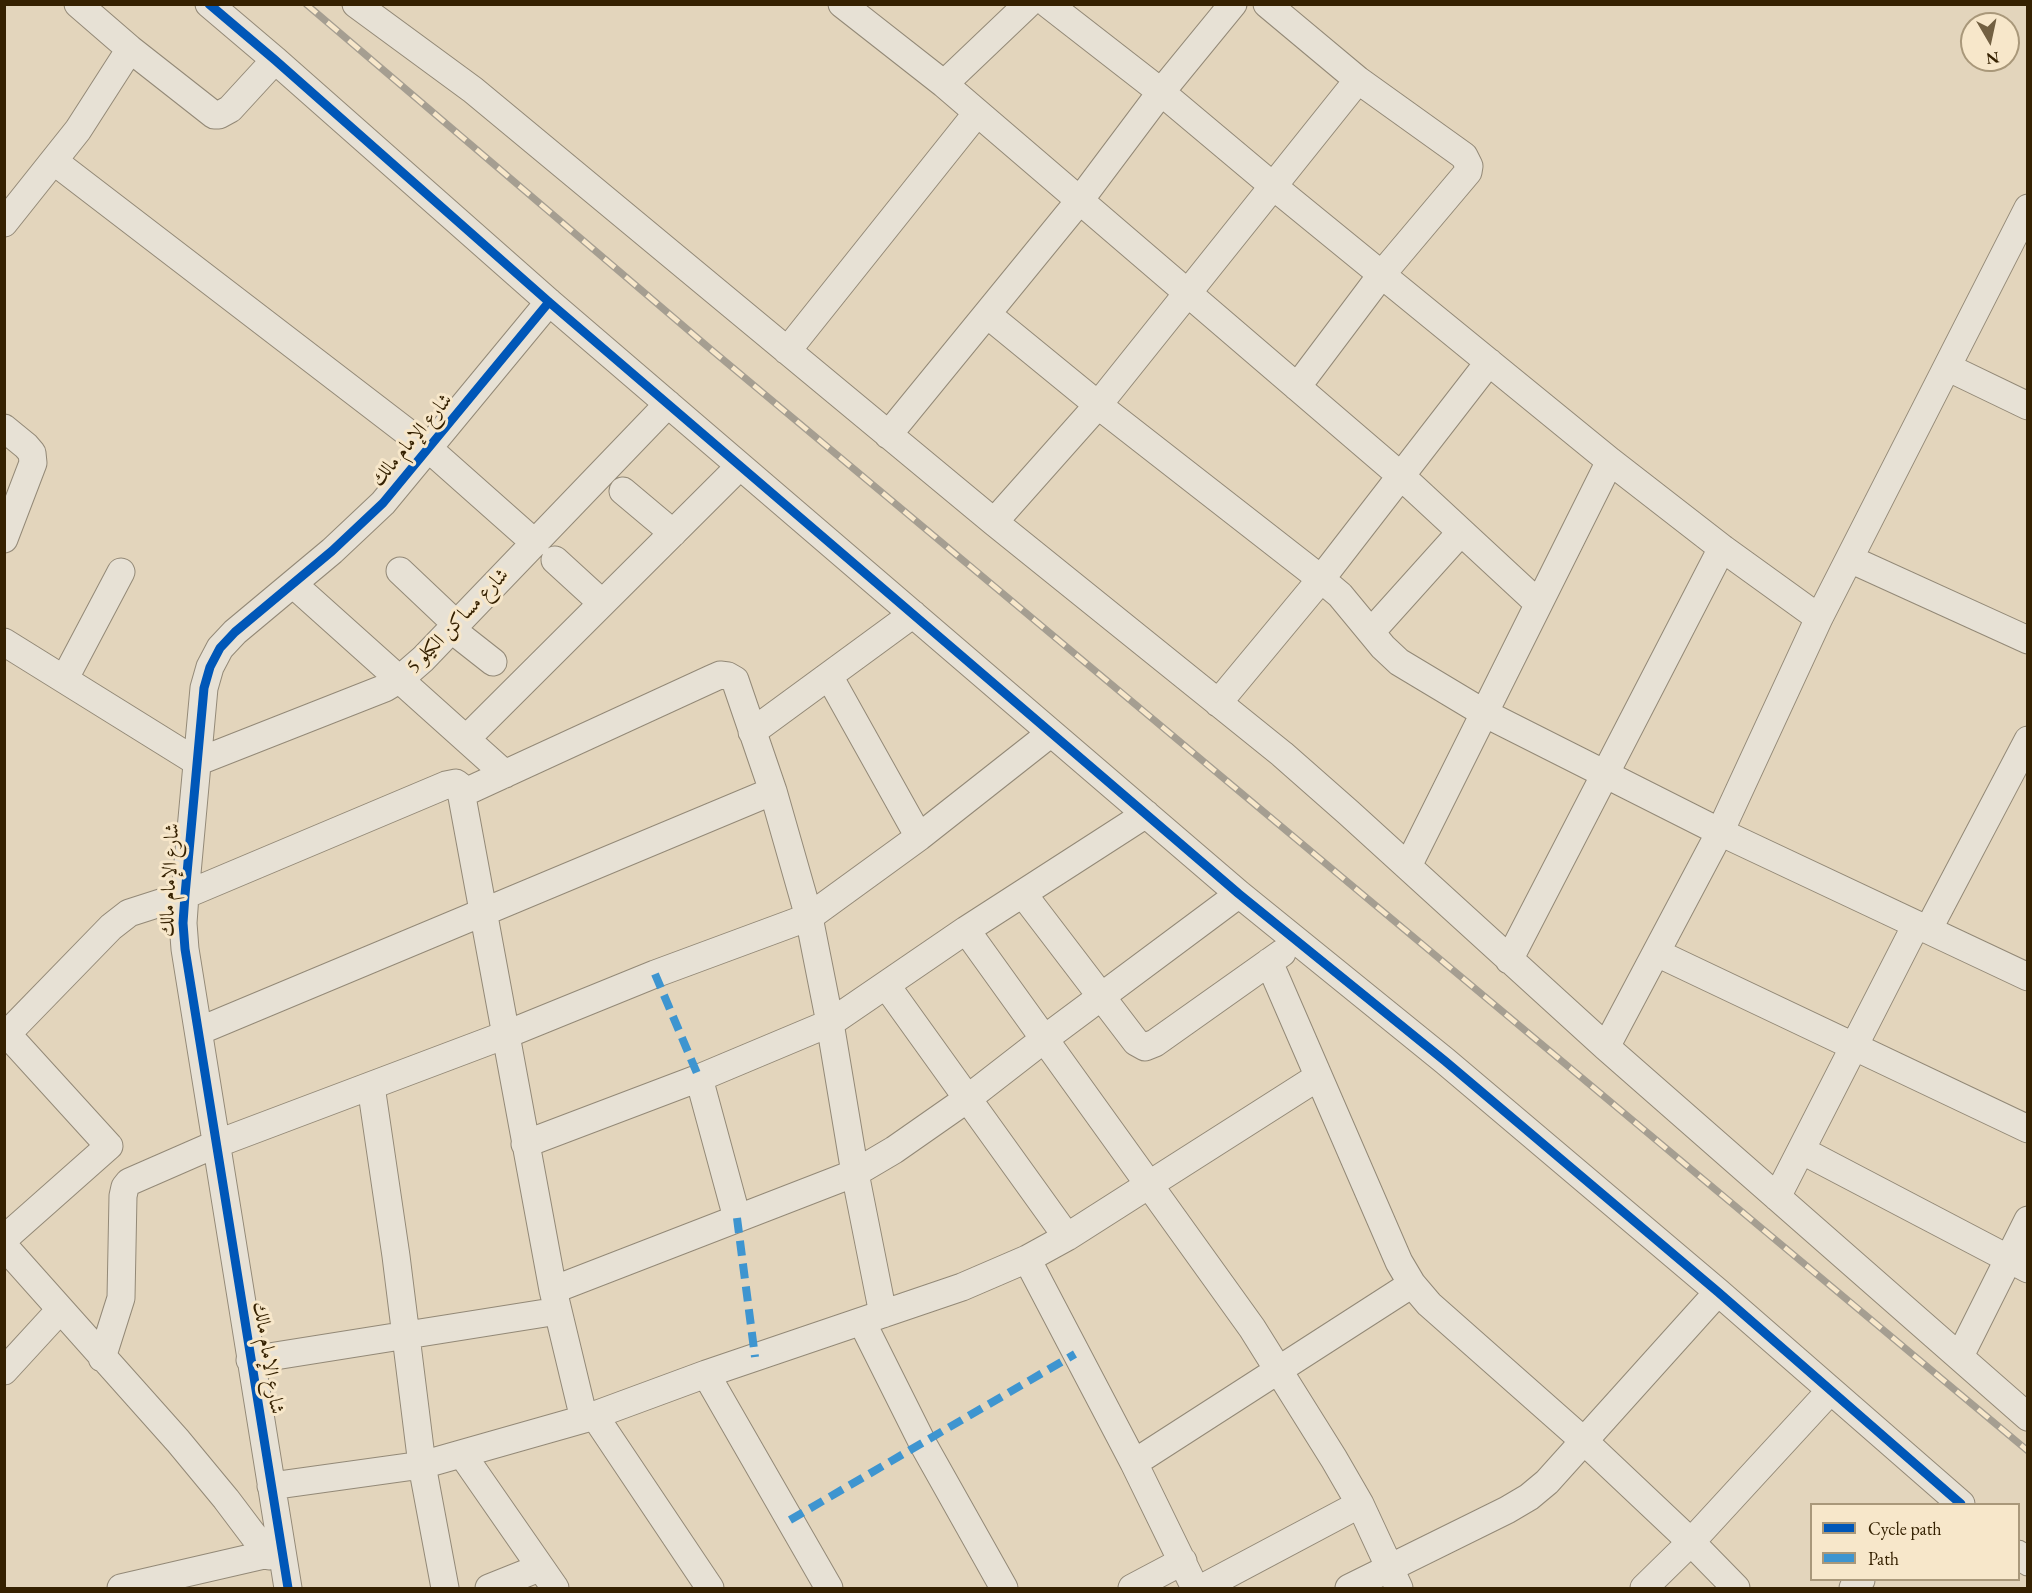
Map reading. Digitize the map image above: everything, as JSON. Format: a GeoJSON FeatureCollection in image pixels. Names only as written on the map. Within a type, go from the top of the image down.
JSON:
{"type":"FeatureCollection","features":[{"type":"Feature","properties":{"kind":"street"},"geometry":{"type":"LineString","coordinates":[[78,4],[209,112],[219,115],[230,109],[275,60]]}},
{"type":"Feature","properties":{"kind":"street"},"geometry":{"type":"LineString","coordinates":[[209,4],[549,302],[1239,894],[1445,1061],[1718,1292],[1830,1391],[1946,1500]]}},
{"type":"Feature","properties":{"kind":"street"},"geometry":{"type":"LineString","coordinates":[[356,4],[473,90],[888,435],[1282,754],[1606,1047],[2028,1417]]}},
{"type":"Feature","properties":{"kind":"street"},"geometry":{"type":"LineString","coordinates":[[842,4],[944,84],[1298,387],[1401,476],[1538,603]]}},
{"type":"Feature","properties":{"kind":"street"},"geometry":{"type":"LineString","coordinates":[[944,84],[1028,4]]}},
{"type":"Feature","properties":{"kind":"street"},"geometry":{"type":"LineString","coordinates":[[1048,4],[1161,92],[1610,461],[1722,548],[1820,618]]}},
{"type":"Feature","properties":{"kind":"street"},"geometry":{"type":"LineString","coordinates":[[888,435],[988,315],[1080,200],[1161,92],[1233,4]]}},
{"type":"Feature","properties":{"kind":"street"},"geometry":{"type":"LineString","coordinates":[[1267,4],[1358,80],[1464,156],[1469,166],[1468,172],[1382,274],[1298,387]]}},
{"type":"Feature","properties":{"kind":"street"},"geometry":{"type":"LineString","coordinates":[[4,223],[55,162],[130,49]]}},
{"type":"Feature","properties":{"kind":"street"},"geometry":{"type":"LineString","coordinates":[[994,522],[1098,405],[1358,80]]}},
{"type":"Feature","properties":{"kind":"street"},"geometry":{"type":"LineString","coordinates":[[787,351],[977,112]]}},
{"type":"Feature","properties":{"kind":"street"},"geometry":{"type":"LineString","coordinates":[[55,162],[429,449],[535,543]]}},
{"type":"Feature","properties":{"kind":"street"},"geometry":{"type":"LineString","coordinates":[[1606,1047],[1720,831],[1820,618],[2028,208]]}},
{"type":"Feature","properties":{"kind":"street","name":"شارع الإمام مالك"},"geometry":{"type":"LineString","coordinates":[[288,1588],[275,1553],[271,1486],[185,949],[183,923],[185,895],[204,688],[210,667],[220,648],[235,632],[358,527],[383,502],[549,302]]}},
{"type":"Feature","properties":{"kind":"street"},"geometry":{"type":"LineString","coordinates":[[988,315],[1098,405],[1340,595],[1383,647],[1399,662],[1484,713],[1605,774],[2028,977]]}},
{"type":"Feature","properties":{"kind":"street"},"geometry":{"type":"LineString","coordinates":[[1218,703],[1321,579],[1489,362]]}},
{"type":"Feature","properties":{"kind":"street"},"geometry":{"type":"LineString","coordinates":[[1947,367],[2028,406]]}},
{"type":"Feature","properties":{"kind":"street","name":"شارع مساكن الكيلو 5"},"geometry":{"type":"LineString","coordinates":[[197,762],[386,688],[400,679],[668,404]]}},
{"type":"Feature","properties":{"kind":"street"},"geometry":{"type":"LineString","coordinates":[[4,428],[32,453],[33,463],[4,539]]}},
{"type":"Feature","properties":{"kind":"street"},"geometry":{"type":"LineString","coordinates":[[1408,866],[1610,461]]}},
{"type":"Feature","properties":{"kind":"street"},"geometry":{"type":"LineString","coordinates":[[466,739],[740,466]]}},
{"type":"Feature","properties":{"kind":"street"},"geometry":{"type":"LineString","coordinates":[[623,491],[673,533]]}},
{"type":"Feature","properties":{"kind":"street"},"geometry":{"type":"LineString","coordinates":[[1371,632],[1461,532]]}},
{"type":"Feature","properties":{"kind":"street"},"geometry":{"type":"LineString","coordinates":[[1509,960],[1722,548]]}},
{"type":"Feature","properties":{"kind":"street"},"geometry":{"type":"LineString","coordinates":[[1850,559],[2028,640]]}},
{"type":"Feature","properties":{"kind":"street"},"geometry":{"type":"LineString","coordinates":[[555,560],[602,603]]}},
{"type":"Feature","properties":{"kind":"street"},"geometry":{"type":"LineString","coordinates":[[400,571],[453,627],[493,662]]}},
{"type":"Feature","properties":{"kind":"street"},"geometry":{"type":"LineString","coordinates":[[64,678],[121,572]]}},
{"type":"Feature","properties":{"kind":"street"},"geometry":{"type":"LineString","coordinates":[[293,584],[505,774]]}},
{"type":"Feature","properties":{"kind":"street"},"geometry":{"type":"LineString","coordinates":[[752,732],[913,614]]}},
{"type":"Feature","properties":{"kind":"street"},"geometry":{"type":"LineString","coordinates":[[4,642],[197,762]]}},
{"type":"Feature","properties":{"kind":"street"},"geometry":{"type":"LineString","coordinates":[[461,794],[720,675],[735,680],[773,791],[809,917],[830,1023],[855,1173],[873,1318],[923,1444],[1004,1588]]}},
{"type":"Feature","properties":{"kind":"street"},"geometry":{"type":"LineString","coordinates":[[829,676],[919,837]]}},
{"type":"Feature","properties":{"kind":"street"},"geometry":{"type":"LineString","coordinates":[[102,1358],[121,1298],[123,1196],[129,1182],[216,1144],[809,917],[919,837],[1051,733]]}},
{"type":"Feature","properties":{"kind":"street"},"geometry":{"type":"LineString","coordinates":[[1777,1197],[1853,1046],[2028,740]]}},
{"type":"Feature","properties":{"kind":"street"},"geometry":{"type":"LineString","coordinates":[[4,1239],[109,1146],[6,1036],[120,920],[140,909],[185,895],[446,785],[456,783],[460,786],[555,1300],[589,1417],[710,1588]]}},
{"type":"Feature","properties":{"kind":"street"},"geometry":{"type":"LineString","coordinates":[[199,1031],[773,791]]}},
{"type":"Feature","properties":{"kind":"street"},"geometry":{"type":"LineString","coordinates":[[525,1144],[699,1078],[830,1023],[966,930],[1146,814]]}},
{"type":"Feature","properties":{"kind":"street"},"geometry":{"type":"LineString","coordinates":[[1023,894],[1136,1041],[1145,1047],[1150,1046],[1298,942]]}},
{"type":"Feature","properties":{"kind":"street"},"geometry":{"type":"LineString","coordinates":[[250,1360],[405,1336],[555,1300],[737,1218],[855,1173],[894,1150],[967,1099],[1239,894]]}},
{"type":"Feature","properties":{"kind":"street"},"geometry":{"type":"LineString","coordinates":[[966,930],[1252,1328],[1360,1504],[1394,1578]]}},
{"type":"Feature","properties":{"kind":"street"},"geometry":{"type":"LineString","coordinates":[[1657,953],[2028,1129]]}},
{"type":"Feature","properties":{"kind":"street"},"geometry":{"type":"LineString","coordinates":[[1269,962],[1399,1262],[1412,1284],[1429,1304],[1584,1441],[1736,1588]]}},
{"type":"Feature","properties":{"kind":"street"},"geometry":{"type":"LineString","coordinates":[[886,986],[1067,1238]]}},
{"type":"Feature","properties":{"kind":"street"},"geometry":{"type":"LineString","coordinates":[[271,1486],[422,1465],[462,1454],[589,1417],[706,1374],[962,1287],[1027,1259],[1067,1238],[1318,1077]]}},
{"type":"Feature","properties":{"kind":"street"},"geometry":{"type":"LineString","coordinates":[[699,1078],[737,1218]]}},
{"type":"Feature","properties":{"kind":"street"},"geometry":{"type":"LineString","coordinates":[[371,1086],[396,1256],[422,1465],[445,1588]]}},
{"type":"Feature","properties":{"kind":"street"},"geometry":{"type":"LineString","coordinates":[[1801,1150],[2018,1264]]}},
{"type":"Feature","properties":{"kind":"street"},"geometry":{"type":"LineString","coordinates":[[1960,1356],[2018,1264],[2028,1220]]}},
{"type":"Feature","properties":{"kind":"street"},"geometry":{"type":"LineString","coordinates":[[4,1246],[275,1553],[121,1588]]}},
{"type":"Feature","properties":{"kind":"street"},"geometry":{"type":"LineString","coordinates":[[1027,1259],[1134,1463],[1184,1561],[1195,1588]]}},
{"type":"Feature","properties":{"kind":"street"},"geometry":{"type":"LineString","coordinates":[[1134,1463],[1412,1284]]}},
{"type":"Feature","properties":{"kind":"street"},"geometry":{"type":"LineString","coordinates":[[1349,1588],[1394,1578],[1529,1497],[1547,1482],[1718,1292]]}},
{"type":"Feature","properties":{"kind":"street"},"geometry":{"type":"LineString","coordinates":[[4,1371],[60,1310]]}},
{"type":"Feature","properties":{"kind":"street"},"geometry":{"type":"LineString","coordinates":[[706,1374],[828,1588]]}},
{"type":"Feature","properties":{"kind":"street"},"geometry":{"type":"LineString","coordinates":[[1644,1588],[1691,1542],[1830,1391]]}},
{"type":"Feature","properties":{"kind":"street"},"geometry":{"type":"LineString","coordinates":[[462,1454],[547,1578],[489,1588]]}},
{"type":"Feature","properties":{"kind":"street"},"geometry":{"type":"LineString","coordinates":[[1202,1588],[1360,1504]]}},
{"type":"Feature","properties":{"kind":"street"},"geometry":{"type":"LineString","coordinates":[[1132,1588],[1184,1561]]}},
{"type":"Feature","properties":{"kind":"railway"},"geometry":{"type":"LineString","coordinates":[[306,4],[708,347],[2028,1451]]}},
{"type":"Feature","properties":{"kind":"marked path"},"geometry":{"type":"LineString","coordinates":[[655,974],[699,1078]]}},
{"type":"Feature","properties":{"kind":"marked path"},"geometry":{"type":"LineString","coordinates":[[737,1218],[755,1357]]}},
{"type":"Feature","properties":{"kind":"marked path"},"geometry":{"type":"LineString","coordinates":[[790,1520],[1075,1354]]}},
{"type":"Feature","properties":{"kind":"cycle path"},"geometry":{"type":"LineString","coordinates":[[209,4],[549,302],[1239,894],[1445,1061],[1718,1292],[1960,1503]]}},
{"type":"Feature","properties":{"kind":"cycle path"},"geometry":{"type":"LineString","coordinates":[[288,1588],[185,949],[183,923],[185,895],[204,688],[210,667],[220,648],[235,632],[332,551],[383,503],[549,302]]}}]}
